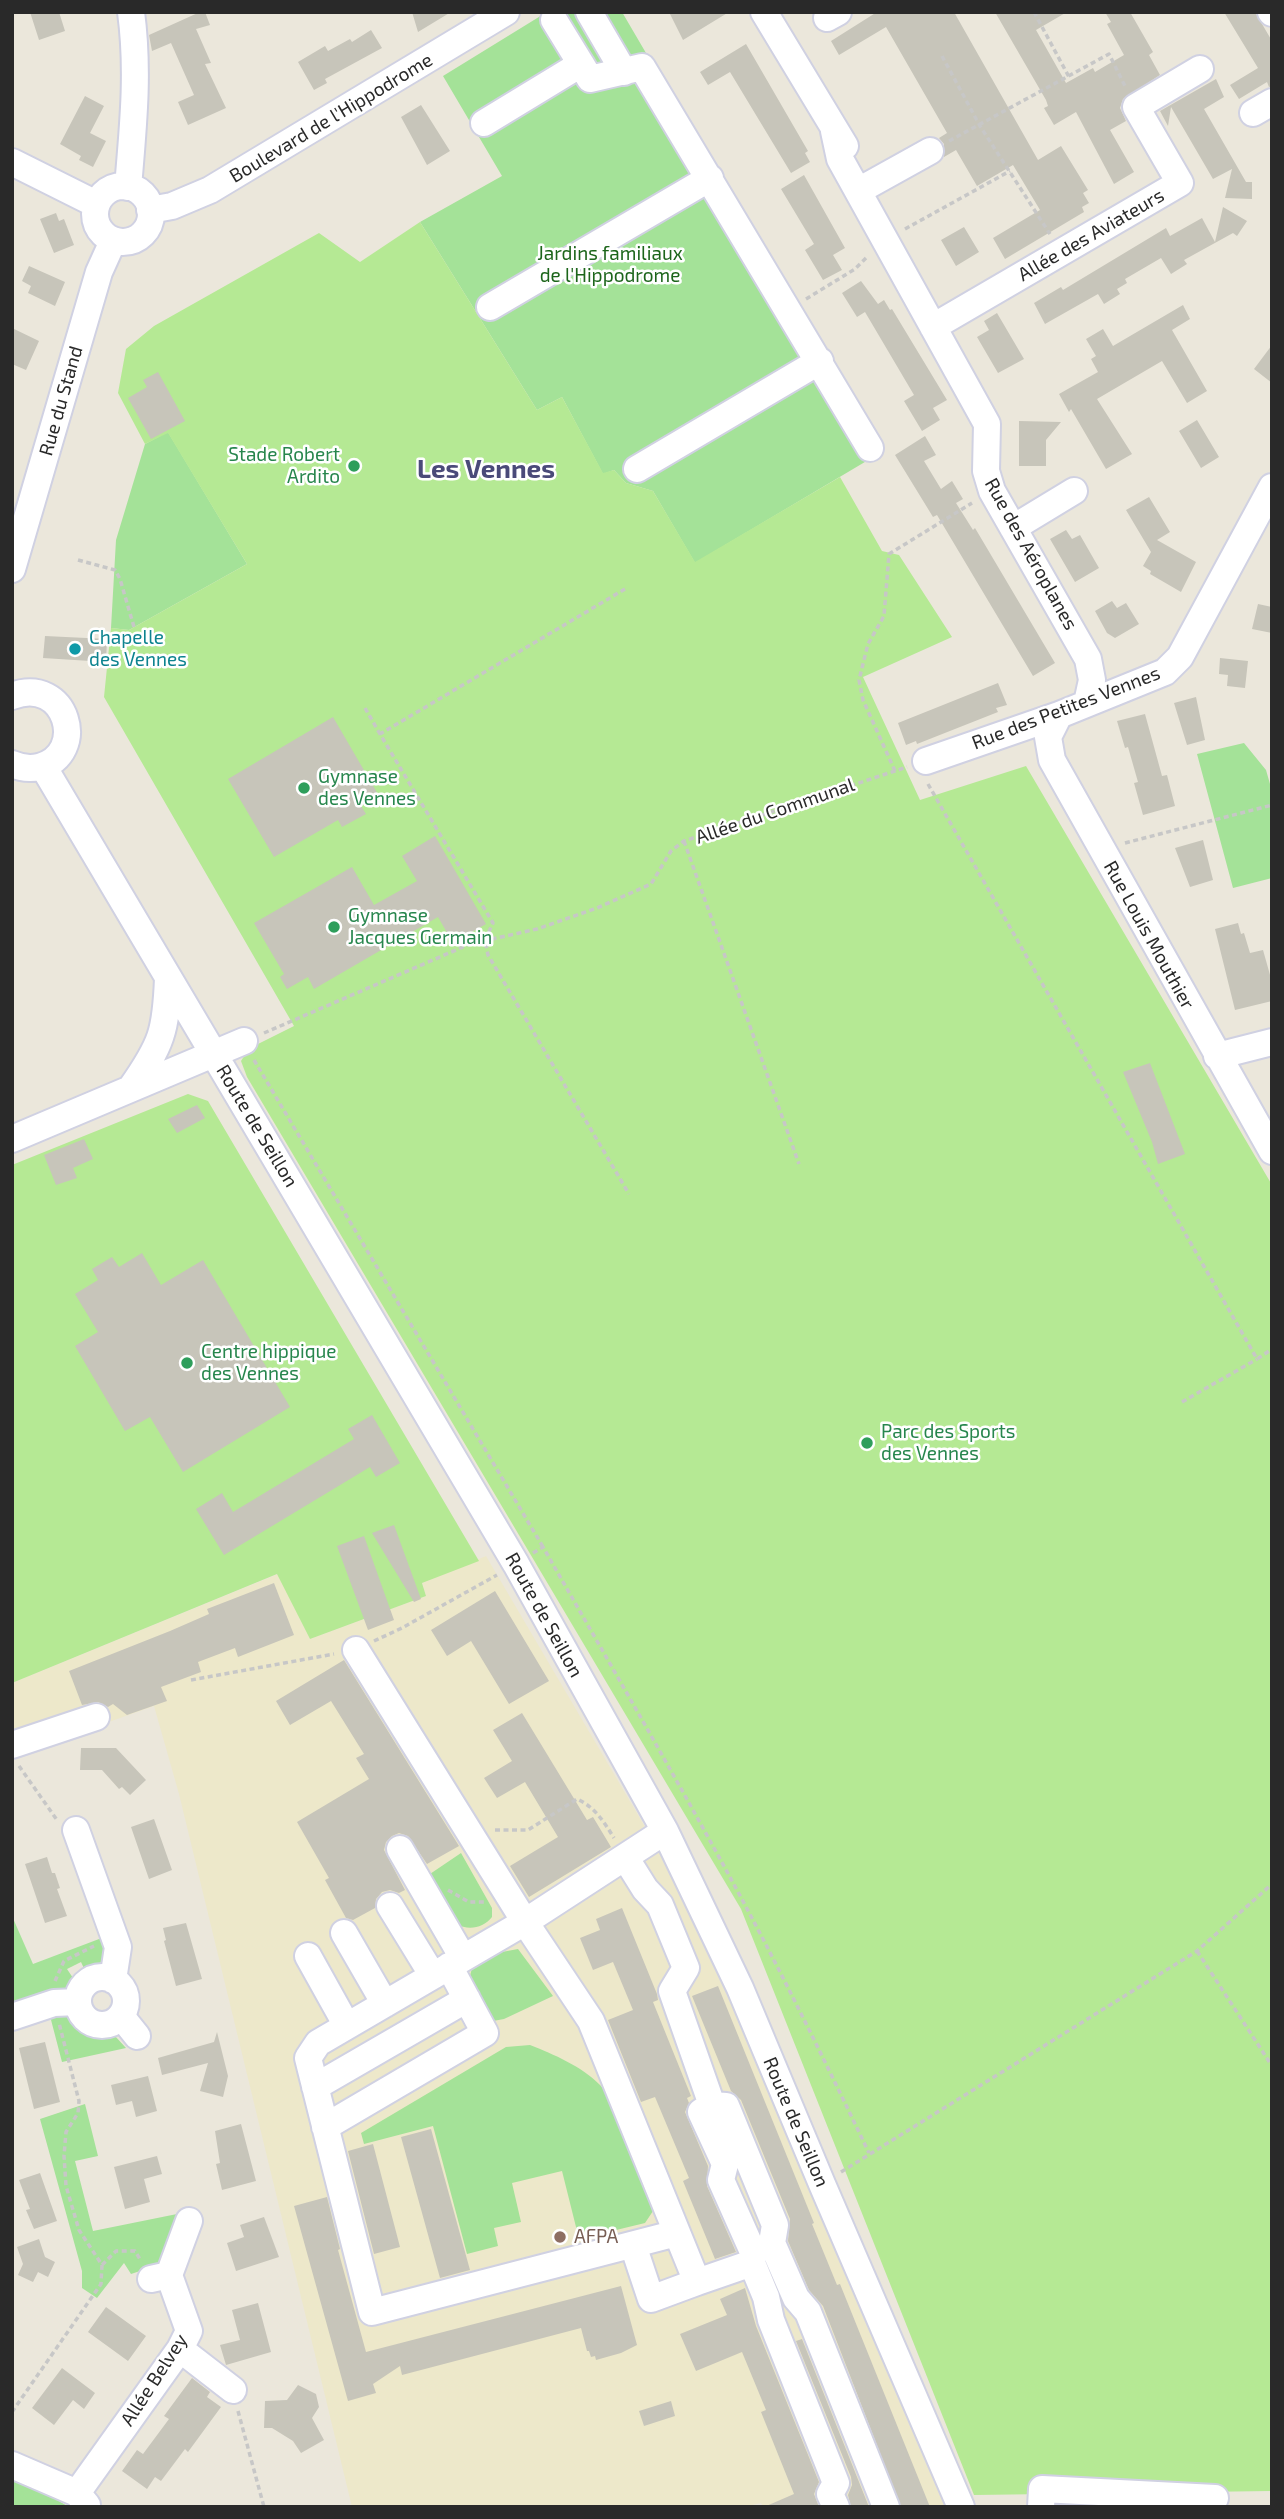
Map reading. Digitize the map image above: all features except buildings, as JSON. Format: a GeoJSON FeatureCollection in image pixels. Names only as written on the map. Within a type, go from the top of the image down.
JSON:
{"type":"FeatureCollection","features":[{"type":"Feature","properties":{"kind":"street"},"geometry":{"type":"LineString","coordinates":[[128,187],[136,57],[131,12]]}},
{"type":"Feature","properties":{"kind":"street","name":"Boulevard de l'Hippodrome"},"geometry":{"type":"LineString","coordinates":[[150,210],[172,206],[210,190],[477,20],[506,12]]}},
{"type":"Feature","properties":{"kind":"street"},"geometry":{"type":"LineString","coordinates":[[589,12],[624,72]]}},
{"type":"Feature","properties":{"kind":"street","name":"Rue des Aéroplanes"},"geometry":{"type":"LineString","coordinates":[[764,12],[835,131],[840,159],[864,188],[940,323],[956,367],[987,424],[986,471],[992,491],[1088,659],[1092,680],[1087,703]]}},
{"type":"Feature","properties":{"kind":"street"},"geometry":{"type":"LineString","coordinates":[[554,20],[590,79],[642,67],[870,448]]}},
{"type":"Feature","properties":{"kind":"street"},"geometry":{"type":"LineString","coordinates":[[484,123],[581,64]]}},
{"type":"Feature","properties":{"kind":"street"},"geometry":{"type":"LineString","coordinates":[[1136,107],[1200,69]]}},
{"type":"Feature","properties":{"kind":"street","name":"Allée des Aviateurs"},"geometry":{"type":"LineString","coordinates":[[940,323],[1180,183],[1136,107]]}},
{"type":"Feature","properties":{"kind":"street"},"geometry":{"type":"LineString","coordinates":[[864,188],[936,148]]}},
{"type":"Feature","properties":{"kind":"street"},"geometry":{"type":"LineString","coordinates":[[12,162],[96,204]]}},
{"type":"Feature","properties":{"kind":"street"},"geometry":{"type":"LineString","coordinates":[[490,307],[710,178]]}},
{"type":"Feature","properties":{"kind":"street"},"geometry":{"type":"LineString","coordinates":[[128,187],[143,195],[150,210],[146,229],[140,236],[122,242],[113,241],[99,230],[94,213],[96,204],[109,190],[128,187]]}},
{"type":"Feature","properties":{"kind":"street","name":"Rue du Stand"},"geometry":{"type":"LineString","coordinates":[[13,564],[99,272],[113,241]]}},
{"type":"Feature","properties":{"kind":"street"},"geometry":{"type":"LineString","coordinates":[[637,469],[820,361]]}},
{"type":"Feature","properties":{"kind":"street","name":"Rue des Petites Vennes"},"geometry":{"type":"LineString","coordinates":[[921,762],[1059,715],[1164,672],[1181,657],[1272,487]]}},
{"type":"Feature","properties":{"kind":"street"},"geometry":{"type":"LineString","coordinates":[[1013,528],[1074,491]]}},
{"type":"Feature","properties":{"kind":"street"},"geometry":{"type":"LineString","coordinates":[[12,696],[34,692],[46,696],[56,703],[67,725],[67,737],[54,759],[43,766],[31,768],[12,764]]}},
{"type":"Feature","properties":{"kind":"street","name":"Rue Louis Mouthier"},"geometry":{"type":"LineString","coordinates":[[1059,715],[1048,737],[1052,760],[1272,1151]]}},
{"type":"Feature","properties":{"kind":"street","name":"Route de Seillon"},"geometry":{"type":"LineString","coordinates":[[43,766],[516,1564],[665,1831],[740,1988],[961,2507]]}},
{"type":"Feature","properties":{"kind":"street"},"geometry":{"type":"LineString","coordinates":[[130,1089],[153,1057],[166,1025],[168,978]]}},
{"type":"Feature","properties":{"kind":"street"},"geometry":{"type":"LineString","coordinates":[[12,1139],[244,1041]]}},
{"type":"Feature","properties":{"kind":"street"},"geometry":{"type":"LineString","coordinates":[[1217,1056],[1272,1042]]}},
{"type":"Feature","properties":{"kind":"street"},"geometry":{"type":"LineString","coordinates":[[356,1650],[591,2021],[697,2282]]}},
{"type":"Feature","properties":{"kind":"street"},"geometry":{"type":"LineString","coordinates":[[12,1745],[96,1717]]}},
{"type":"Feature","properties":{"kind":"street"},"geometry":{"type":"LineString","coordinates":[[76,1830],[118,1947],[113,1980]]}},
{"type":"Feature","properties":{"kind":"street"},"geometry":{"type":"LineString","coordinates":[[665,1831],[625,1857],[519,1911],[448,1967],[318,2043],[308,2058],[372,2312],[677,2233]]}},
{"type":"Feature","properties":{"kind":"street"},"geometry":{"type":"LineString","coordinates":[[325,2127],[485,2033],[448,1967],[419,1883],[400,1849]]}},
{"type":"Feature","properties":{"kind":"street"},"geometry":{"type":"LineString","coordinates":[[625,1857],[645,1889],[660,1905],[686,1968],[672,1991],[712,2105]]}},
{"type":"Feature","properties":{"kind":"street"},"geometry":{"type":"LineString","coordinates":[[390,1906],[448,1967]]}},
{"type":"Feature","properties":{"kind":"street"},"geometry":{"type":"LineString","coordinates":[[344,1933],[385,2004]]}},
{"type":"Feature","properties":{"kind":"street"},"geometry":{"type":"LineString","coordinates":[[308,1956],[347,2026]]}},
{"type":"Feature","properties":{"kind":"street"},"geometry":{"type":"LineString","coordinates":[[12,2017],[66,2003],[79,1994],[89,1981],[96,1978],[113,1980],[123,1990],[129,2026],[91,2023],[66,2003]]}},
{"type":"Feature","properties":{"kind":"street"},"geometry":{"type":"LineString","coordinates":[[315,2087],[467,1999]]}},
{"type":"Feature","properties":{"kind":"street"},"geometry":{"type":"LineString","coordinates":[[836,2507],[830,2494],[836,2483],[771,2319],[766,2297],[752,2263],[753,2252],[721,2180],[725,2164],[701,2112],[712,2105],[726,2106],[775,2225],[772,2243],[796,2298],[808,2312],[886,2507]]}},
{"type":"Feature","properties":{"kind":"street"},"geometry":{"type":"LineString","coordinates":[[160,2277],[189,2221]]}},
{"type":"Feature","properties":{"kind":"street"},"geometry":{"type":"LineString","coordinates":[[633,2245],[651,2299],[752,2263]]}},
{"type":"Feature","properties":{"kind":"street","name":"Allée Belvey"},"geometry":{"type":"LineString","coordinates":[[82,2500],[189,2331],[160,2277]]}},
{"type":"Feature","properties":{"kind":"street"},"geometry":{"type":"LineString","coordinates":[[180,2348],[233,2390]]}},
{"type":"Feature","properties":{"kind":"street"},"geometry":{"type":"LineString","coordinates":[[12,2465],[82,2500]]}},
{"type":"Feature","properties":{"kind":"street"},"geometry":{"type":"LineString","coordinates":[[1041,2507],[1042,2489],[1215,2498]]}},
{"type":"Feature","properties":{"kind":"path"},"geometry":{"type":"LineString","coordinates":[[1034,12],[1069,76]]}},
{"type":"Feature","properties":{"kind":"path"},"geometry":{"type":"LineString","coordinates":[[936,148],[1109,54],[1136,107]]}},
{"type":"Feature","properties":{"kind":"path"},"geometry":{"type":"LineString","coordinates":[[942,56],[980,126],[1061,251]]}},
{"type":"Feature","properties":{"kind":"path"},"geometry":{"type":"LineString","coordinates":[[895,771],[863,700],[859,680],[868,645],[884,615],[889,554],[992,491]]}},
{"type":"Feature","properties":{"kind":"path"},"geometry":{"type":"LineString","coordinates":[[78,560],[115,570],[134,627]]}},
{"type":"Feature","properties":{"kind":"path"},"geometry":{"type":"LineString","coordinates":[[380,734],[625,589]]}},
{"type":"Feature","properties":{"kind":"path"},"geometry":{"type":"LineString","coordinates":[[365,708],[493,923],[485,940],[488,955],[629,1194]]}},
{"type":"Feature","properties":{"kind":"path"},"geometry":{"type":"LineString","coordinates":[[921,762],[1257,1359]]}},
{"type":"Feature","properties":{"kind":"path","name":"Allée du Communal"},"geometry":{"type":"LineString","coordinates":[[244,1041],[470,944],[537,929],[597,908],[651,884],[671,851],[684,841],[921,762]]}},
{"type":"Feature","properties":{"kind":"path"},"geometry":{"type":"LineString","coordinates":[[1101,849],[1272,805]]}},
{"type":"Feature","properties":{"kind":"path"},"geometry":{"type":"LineString","coordinates":[[684,841],[799,1164]]}},
{"type":"Feature","properties":{"kind":"path"},"geometry":{"type":"LineString","coordinates":[[244,1041],[543,1547],[660,1751],[732,1881],[870,2153]]}},
{"type":"Feature","properties":{"kind":"path"},"geometry":{"type":"LineString","coordinates":[[1182,1402],[1272,1349]]}},
{"type":"Feature","properties":{"kind":"path"},"geometry":{"type":"LineString","coordinates":[[516,1564],[543,1547]]}},
{"type":"Feature","properties":{"kind":"path"},"geometry":{"type":"LineString","coordinates":[[12,1756],[61,1827],[76,1830]]}},
{"type":"Feature","properties":{"kind":"path"},"geometry":{"type":"LineString","coordinates":[[475,1841],[492,1830],[528,1830],[577,1799],[588,1804],[602,1820],[625,1857]]}},
{"type":"Feature","properties":{"kind":"path"},"geometry":{"type":"LineString","coordinates":[[419,1883],[452,1891],[469,1902],[519,1911]]}},
{"type":"Feature","properties":{"kind":"path"},"geometry":{"type":"LineString","coordinates":[[822,2184],[1197,1951],[1272,1884]]}},
{"type":"Feature","properties":{"kind":"path"},"geometry":{"type":"LineString","coordinates":[[12,2412],[101,2284],[102,2265],[79,2230],[66,2186],[66,2132],[78,2113],[79,2101],[66,2003],[55,1980],[64,1961],[115,1937]]}},
{"type":"Feature","properties":{"kind":"path"},"geometry":{"type":"LineString","coordinates":[[1197,1951],[1272,2066]]}},
{"type":"Feature","properties":{"kind":"path"},"geometry":{"type":"LineString","coordinates":[[102,2265],[116,2251],[135,2251],[160,2277]]}},
{"type":"Feature","properties":{"kind":"path"},"geometry":{"type":"LineString","coordinates":[[233,2390],[264,2507]]}},
{"type":"Feature","properties":{"kind":"shaded area","name":"AFPA"},"geometry":{"type":"Polygon","coordinates":[[[486,1556],[665,1861],[722,1972],[947,2507],[763,2507],[761,2503],[744,2507],[352,2507],[179,1794],[154,1706],[24,1752],[12,1732],[12,1683],[278,1574],[310,1639],[426,1596],[422,1583],[486,1556]]]}},
{"type":"Feature","properties":{"kind":"green space","name":"Jardins familiaux de l'Hippodrome"},"geometry":{"type":"Polygon","coordinates":[[[547,12],[622,12],[880,453],[695,563],[653,491],[626,483],[614,470],[603,474],[562,397],[537,410],[420,222],[502,176],[443,76],[547,12]]]}},
{"type":"Feature","properties":{"kind":"green space","name":"Parc des Sports des Vennes"},"geometry":{"type":"Polygon","coordinates":[[[420,222],[537,410],[562,397],[603,473],[614,470],[626,483],[653,491],[695,562],[840,477],[882,551],[899,555],[952,637],[863,677],[920,800],[1026,766],[1272,1185],[1272,2491],[974,2495],[741,1909],[247,1077],[241,1061],[248,1050],[294,1026],[104,697],[111,628],[129,630],[247,564],[168,433],[145,444],[118,393],[126,349],[154,326],[319,233],[360,262],[420,222]]]}},
{"type":"Feature","properties":{"kind":"green space"},"geometry":{"type":"Polygon","coordinates":[[[168,432],[247,564],[129,630],[111,628],[116,540],[145,444],[168,432]]]}},
{"type":"Feature","properties":{"kind":"green space"},"geometry":{"type":"Polygon","coordinates":[[[1244,743],[1266,770],[1272,791],[1272,878],[1233,888],[1197,754],[1244,743]]]}},
{"type":"Feature","properties":{"kind":"green space","name":"Centre hippique des Vennes"},"geometry":{"type":"Polygon","coordinates":[[[188,1094],[208,1101],[479,1561],[422,1583],[426,1596],[310,1639],[277,1574],[12,1683],[12,1165],[188,1094]]]}},
{"type":"Feature","properties":{"kind":"green space"},"geometry":{"type":"Polygon","coordinates":[[[461,1853],[492,1908],[492,1917],[476,1927],[456,1924],[427,1876],[461,1853]]]}},
{"type":"Feature","properties":{"kind":"green space"},"geometry":{"type":"Polygon","coordinates":[[[12,1916],[33,1964],[107,1936],[106,1954],[87,1975],[81,1962],[67,1969],[75,1981],[64,1991],[12,2007],[12,1916]]]}},
{"type":"Feature","properties":{"kind":"green space"},"geometry":{"type":"Polygon","coordinates":[[[518,1949],[553,1996],[504,2019],[493,2021],[470,1976],[472,1968],[502,1952],[518,1949]]]}},
{"type":"Feature","properties":{"kind":"green space"},"geometry":{"type":"Polygon","coordinates":[[[61,2014],[86,2030],[115,2036],[126,2048],[62,2062],[50,2016],[61,2014]]]}},
{"type":"Feature","properties":{"kind":"green space"},"geometry":{"type":"Polygon","coordinates":[[[530,2045],[585,2072],[609,2096],[632,2143],[655,2208],[645,2223],[579,2239],[562,2171],[512,2183],[521,2222],[494,2228],[498,2246],[467,2254],[433,2126],[364,2144],[361,2133],[506,2047],[530,2045]]]}},
{"type":"Feature","properties":{"kind":"green space"},"geometry":{"type":"Polygon","coordinates":[[[85,2104],[98,2156],[75,2161],[93,2231],[177,2214],[180,2226],[167,2262],[131,2274],[124,2263],[97,2298],[82,2288],[82,2271],[40,2119],[85,2104]]]}},
{"type":"Feature","properties":{"kind":"green space"},"geometry":{"type":"Polygon","coordinates":[[[12,2479],[40,2490],[69,2507],[12,2507],[12,2479]]]}},
{"type":"Feature","properties":{"kind":"place","name":"Stade Robert Ardito"},"geometry":{"type":"Point","coordinates":[354,466]}},
{"type":"Feature","properties":{"kind":"place","name":"Chapelle des Vennes"},"geometry":{"type":"Point","coordinates":[75,649]}},
{"type":"Feature","properties":{"kind":"place","name":"Gymnase des Vennes"},"geometry":{"type":"Point","coordinates":[304,788]}},
{"type":"Feature","properties":{"kind":"place","name":"Gymnase Jacques Germain"},"geometry":{"type":"Point","coordinates":[334,927]}},
{"type":"Feature","properties":{"kind":"place","name":"Centre hippique des Vennes"},"geometry":{"type":"Point","coordinates":[187,1363]}},
{"type":"Feature","properties":{"kind":"place","name":"Parc des Sports des Vennes"},"geometry":{"type":"Point","coordinates":[867,1443]}},
{"type":"Feature","properties":{"kind":"place","name":"AFPA"},"geometry":{"type":"Point","coordinates":[560,2237]}},
{"type":"Feature","properties":{"kind":"district","name":"Les Vennes"},"geometry":{"type":"Point","coordinates":[486,469]}}]}
